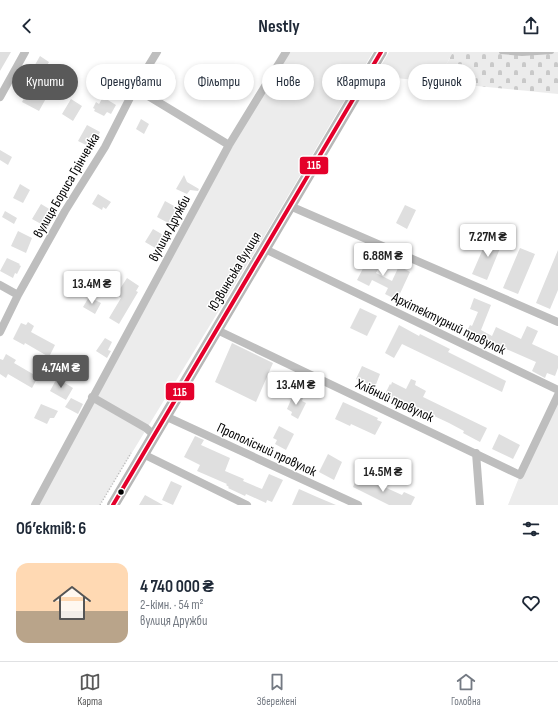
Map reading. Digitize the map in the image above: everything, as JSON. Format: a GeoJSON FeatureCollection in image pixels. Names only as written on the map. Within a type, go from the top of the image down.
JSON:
{"type":"FeatureCollection","features":[{"type":"Feature","properties":{"kind":"main road","name":"Юзвинська вулиця"},"geometry":{"type":"LineString","coordinates":[[116,504],[165,416],[381,52]]}},
{"type":"Feature","properties":{"kind":"street"},"geometry":{"type":"LineString","coordinates":[[0,97],[25,52]]}},
{"type":"Feature","properties":{"kind":"street","name":"вулиця Бориса Грінченка"},"geometry":{"type":"LineString","coordinates":[[150,64],[157,52]]}},
{"type":"Feature","properties":{"kind":"street","name":"вулиця Дружби"},"geometry":{"type":"LineString","coordinates":[[34,505],[229,145],[286,52]]}},
{"type":"Feature","properties":{"kind":"street","name":"вулиця Бориса Грінченка"},"geometry":{"type":"LineString","coordinates":[[0,332],[18,294],[65,212],[105,147],[129,100]]}},
{"type":"Feature","properties":{"kind":"street"},"geometry":{"type":"LineString","coordinates":[[155,100],[229,145]]}},
{"type":"Feature","properties":{"kind":"street"},"geometry":{"type":"LineString","coordinates":[[290,206],[558,322]]}},
{"type":"Feature","properties":{"kind":"street","name":"Архітектурний провулок"},"geometry":{"type":"LineString","coordinates":[[265,249],[558,390]]}},
{"type":"Feature","properties":{"kind":"street"},"geometry":{"type":"LineString","coordinates":[[0,285],[18,294]]}},
{"type":"Feature","properties":{"kind":"street","name":"Хлібний провулок"},"geometry":{"type":"LineString","coordinates":[[217,330],[520,475],[558,395]]}},
{"type":"Feature","properties":{"kind":"street"},"geometry":{"type":"LineString","coordinates":[[92,397],[146,428],[154,435]]}},
{"type":"Feature","properties":{"kind":"street","name":"Прополісний провулок"},"geometry":{"type":"LineString","coordinates":[[165,416],[358,505]]}},
{"type":"Feature","properties":{"kind":"street"},"geometry":{"type":"LineString","coordinates":[[476,453],[480,505]]}},
{"type":"Feature","properties":{"kind":"street"},"geometry":{"type":"LineString","coordinates":[[143,454],[247,505]]}},
{"type":"Feature","properties":{"kind":"lane"},"geometry":{"type":"LineString","coordinates":[[501,52],[522,54],[552,52]]}},
{"type":"Feature","properties":{"kind":"green space"},"geometry":{"type":"Polygon","coordinates":[[[286,52],[373,52],[366,64],[322,64],[322,100],[345,100],[259,245],[100,505],[35,505],[229,145],[262,91],[262,100],[314,100],[314,64],[279,64],[286,52]]]}},
{"type":"Feature","properties":{"kind":"green space"},"geometry":{"type":"Polygon","coordinates":[[[389,52],[453,52],[447,64],[408,64],[408,79],[400,78],[400,64],[382,64],[389,52]]]}},
{"type":"Feature","properties":{"kind":"green space"},"geometry":{"type":"Polygon","coordinates":[[[453,52],[558,52],[558,94],[476,86],[476,64],[447,64],[453,52]]]}},
{"type":"Feature","properties":{"kind":"green space"},"geometry":{"type":"Polygon","coordinates":[[[558,396],[558,505],[508,505],[520,475],[558,396]]]}},
{"type":"Feature","properties":{"kind":"building"},"geometry":{"type":"Polygon","coordinates":[[[0,52],[11,52],[0,71],[0,52]]]}},
{"type":"Feature","properties":{"kind":"building"},"geometry":{"type":"Polygon","coordinates":[[[40,56],[49,62],[48,64],[35,64],[40,56]]]}},
{"type":"Feature","properties":{"kind":"building"},"geometry":{"type":"Polygon","coordinates":[[[23,100],[45,100],[39,111],[22,102],[23,100]]]}},
{"type":"Feature","properties":{"kind":"building"},"geometry":{"type":"Polygon","coordinates":[[[70,100],[82,106],[73,121],[62,114],[70,100]]]}},
{"type":"Feature","properties":{"kind":"building"},"geometry":{"type":"Polygon","coordinates":[[[101,100],[108,100],[116,105],[111,114],[107,112],[104,116],[94,111],[95,109],[93,108],[96,102],[99,104],[101,100]]]}},
{"type":"Feature","properties":{"kind":"building"},"geometry":{"type":"Polygon","coordinates":[[[141,119],[149,124],[144,134],[136,129],[141,119]]]}},
{"type":"Feature","properties":{"kind":"building"},"geometry":{"type":"Polygon","coordinates":[[[87,125],[100,132],[92,148],[78,141],[87,125]]]}},
{"type":"Feature","properties":{"kind":"building"},"geometry":{"type":"Polygon","coordinates":[[[0,150],[12,157],[8,165],[0,160],[0,150]]]}},
{"type":"Feature","properties":{"kind":"building"},"geometry":{"type":"Polygon","coordinates":[[[184,175],[187,182],[199,189],[198,191],[190,190],[187,194],[176,189],[184,175]]]}},
{"type":"Feature","properties":{"kind":"building"},"geometry":{"type":"Polygon","coordinates":[[[20,184],[30,190],[23,203],[13,198],[20,184]]]}},
{"type":"Feature","properties":{"kind":"building"},"geometry":{"type":"Polygon","coordinates":[[[98,194],[111,202],[106,209],[103,207],[102,210],[92,204],[98,194]]]}},
{"type":"Feature","properties":{"kind":"building"},"geometry":{"type":"Polygon","coordinates":[[[165,201],[183,211],[174,226],[157,217],[165,201]]]}},
{"type":"Feature","properties":{"kind":"building"},"geometry":{"type":"Polygon","coordinates":[[[41,204],[51,210],[43,225],[32,219],[41,204]]]}},
{"type":"Feature","properties":{"kind":"building"},"geometry":{"type":"Polygon","coordinates":[[[405,205],[416,210],[407,229],[396,223],[405,205]]]}},
{"type":"Feature","properties":{"kind":"building"},"geometry":{"type":"Polygon","coordinates":[[[5,211],[17,218],[14,224],[2,217],[5,211]]]}},
{"type":"Feature","properties":{"kind":"building"},"geometry":{"type":"Polygon","coordinates":[[[153,229],[165,236],[157,249],[145,242],[153,229]]]}},
{"type":"Feature","properties":{"kind":"building"},"geometry":{"type":"Polygon","coordinates":[[[18,231],[32,238],[26,253],[11,246],[18,231]]]}},
{"type":"Feature","properties":{"kind":"building"},"geometry":{"type":"Polygon","coordinates":[[[489,235],[503,241],[487,280],[472,274],[489,235]]]}},
{"type":"Feature","properties":{"kind":"building"},"geometry":{"type":"Polygon","coordinates":[[[520,248],[535,254],[518,294],[503,288],[520,248]]]}},
{"type":"Feature","properties":{"kind":"building"},"geometry":{"type":"Polygon","coordinates":[[[558,250],[558,290],[550,309],[536,303],[558,250]]]}},
{"type":"Feature","properties":{"kind":"building"},"geometry":{"type":"Polygon","coordinates":[[[371,253],[383,259],[376,273],[392,281],[399,266],[410,272],[397,300],[385,294],[388,288],[372,280],[369,286],[357,280],[371,253]]]}},
{"type":"Feature","properties":{"kind":"building"},"geometry":{"type":"Polygon","coordinates":[[[7,258],[20,264],[19,265],[21,266],[13,278],[0,271],[7,258]]]}},
{"type":"Feature","properties":{"kind":"building"},"geometry":{"type":"Polygon","coordinates":[[[127,278],[139,286],[136,291],[138,292],[119,324],[109,318],[121,298],[116,295],[127,278]]]}},
{"type":"Feature","properties":{"kind":"building"},"geometry":{"type":"Polygon","coordinates":[[[89,297],[101,303],[95,314],[83,307],[89,297]]]}},
{"type":"Feature","properties":{"kind":"building"},"geometry":{"type":"Polygon","coordinates":[[[474,298],[491,305],[481,330],[492,336],[496,327],[521,339],[527,326],[538,331],[532,344],[558,356],[558,368],[555,376],[547,373],[545,378],[532,371],[536,362],[483,339],[481,342],[465,335],[470,325],[472,326],[478,312],[470,309],[474,298]]]}},
{"type":"Feature","properties":{"kind":"building"},"geometry":{"type":"Polygon","coordinates":[[[360,308],[377,316],[367,336],[350,328],[360,308]]]}},
{"type":"Feature","properties":{"kind":"building"},"geometry":{"type":"Polygon","coordinates":[[[28,322],[34,326],[31,332],[55,345],[49,357],[25,343],[24,345],[13,339],[21,323],[26,325],[28,322]]]}},
{"type":"Feature","properties":{"kind":"building"},"geometry":{"type":"Polygon","coordinates":[[[399,325],[419,336],[420,334],[450,349],[448,352],[506,381],[502,392],[402,344],[394,358],[385,353],[399,325]]]}},
{"type":"Feature","properties":{"kind":"building"},"geometry":{"type":"Polygon","coordinates":[[[105,338],[112,342],[108,350],[111,351],[107,358],[96,351],[105,338]]]}},
{"type":"Feature","properties":{"kind":"building"},"geometry":{"type":"Polygon","coordinates":[[[232,343],[273,363],[256,402],[215,382],[232,343]]]}},
{"type":"Feature","properties":{"kind":"building"},"geometry":{"type":"Polygon","coordinates":[[[6,354],[16,360],[14,363],[38,377],[32,388],[8,374],[6,378],[0,374],[0,359],[3,360],[6,354]]]}},
{"type":"Feature","properties":{"kind":"building"},"geometry":{"type":"Polygon","coordinates":[[[362,366],[380,374],[375,387],[356,379],[362,366]]]}},
{"type":"Feature","properties":{"kind":"building"},"geometry":{"type":"Polygon","coordinates":[[[57,378],[73,388],[66,400],[50,391],[57,378]]]}},
{"type":"Feature","properties":{"kind":"building"},"geometry":{"type":"Polygon","coordinates":[[[411,379],[416,381],[415,385],[426,391],[423,397],[487,428],[480,442],[463,433],[464,431],[449,423],[400,400],[399,403],[384,396],[392,382],[406,389],[411,379]]]}},
{"type":"Feature","properties":{"kind":"building"},"geometry":{"type":"Polygon","coordinates":[[[297,395],[303,398],[302,401],[306,403],[298,419],[291,415],[292,412],[287,409],[292,397],[296,398],[297,395]]]}},
{"type":"Feature","properties":{"kind":"building"},"geometry":{"type":"Polygon","coordinates":[[[71,398],[83,404],[78,414],[65,407],[71,398]]]}},
{"type":"Feature","properties":{"kind":"building"},"geometry":{"type":"Polygon","coordinates":[[[343,402],[378,418],[377,420],[382,422],[375,435],[351,424],[350,426],[335,419],[343,402]]]}},
{"type":"Feature","properties":{"kind":"building"},"geometry":{"type":"Polygon","coordinates":[[[41,404],[58,411],[54,418],[50,418],[47,424],[34,418],[41,404]]]}},
{"type":"Feature","properties":{"kind":"building"},"geometry":{"type":"Polygon","coordinates":[[[279,426],[294,434],[286,450],[275,444],[277,440],[273,438],[279,426]]]}},
{"type":"Feature","properties":{"kind":"building"},"geometry":{"type":"Polygon","coordinates":[[[499,434],[520,445],[513,459],[492,449],[499,434]]]}},
{"type":"Feature","properties":{"kind":"building"},"geometry":{"type":"Polygon","coordinates":[[[195,436],[204,440],[201,445],[230,458],[225,471],[244,479],[243,481],[262,489],[269,474],[283,480],[272,502],[267,500],[266,503],[246,494],[245,496],[228,488],[229,487],[226,485],[227,484],[197,471],[200,465],[184,457],[195,436]]]}},
{"type":"Feature","properties":{"kind":"building"},"geometry":{"type":"Polygon","coordinates":[[[328,454],[342,462],[334,480],[319,472],[328,454]]]}},
{"type":"Feature","properties":{"kind":"building"},"geometry":{"type":"Polygon","coordinates":[[[358,475],[402,495],[404,492],[415,497],[411,505],[389,505],[353,487],[358,475]]]}},
{"type":"Feature","properties":{"kind":"building"},"geometry":{"type":"Polygon","coordinates":[[[171,481],[182,486],[173,505],[162,500],[171,481]]]}},
{"type":"Feature","properties":{"kind":"building"},"geometry":{"type":"Polygon","coordinates":[[[299,489],[317,497],[336,505],[292,505],[299,489]]]}},
{"type":"Feature","properties":{"kind":"building"},"geometry":{"type":"Polygon","coordinates":[[[145,495],[163,505],[139,505],[145,495]]]}},
{"type":"Feature","properties":{"kind":"transit line","name":"11Б"},"geometry":{"type":"LineString","coordinates":[[113,505],[381,52]]}}]}
